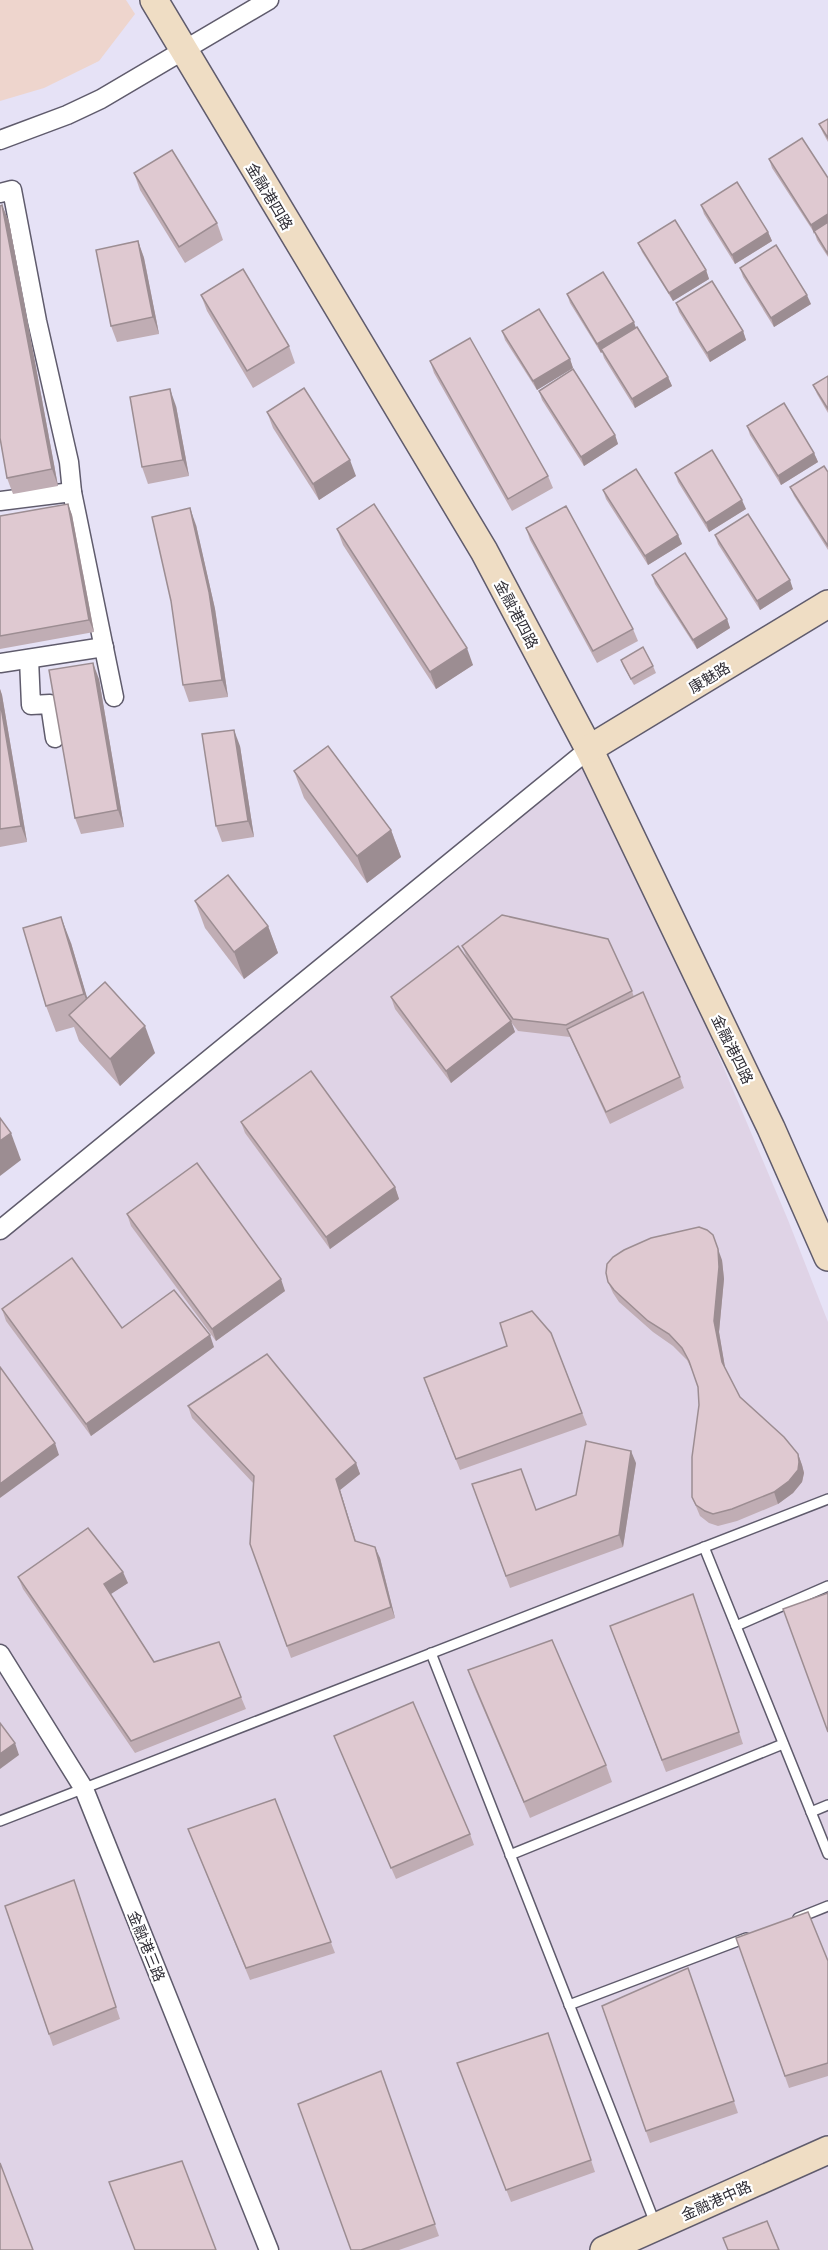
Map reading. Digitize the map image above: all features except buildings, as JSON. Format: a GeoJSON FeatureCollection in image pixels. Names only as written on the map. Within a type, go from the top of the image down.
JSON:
{"type":"FeatureCollection","features":[{"type":"Feature","properties":{"kind":"street","name":"金融港四路"},"geometry":{"type":"LineString","coordinates":[[154,0],[484,551],[589,749],[771,1128],[828,1257]]}},
{"type":"Feature","properties":{"kind":"street"},"geometry":{"type":"LineString","coordinates":[[0,140],[67,115],[101,99],[269,0]]}},
{"type":"Feature","properties":{"kind":"street"},"geometry":{"type":"LineString","coordinates":[[0,193],[12,190],[37,321],[69,462],[72,492],[114,697]]}},
{"type":"Feature","properties":{"kind":"street"},"geometry":{"type":"LineString","coordinates":[[0,501],[72,492]]}},
{"type":"Feature","properties":{"kind":"street","name":"康魅路"},"geometry":{"type":"LineString","coordinates":[[589,749],[828,604]]}},
{"type":"Feature","properties":{"kind":"street"},"geometry":{"type":"LineString","coordinates":[[0,663],[104,647]]}},
{"type":"Feature","properties":{"kind":"street"},"geometry":{"type":"LineString","coordinates":[[29,659],[31,705],[50,704],[55,738]]}},
{"type":"Feature","properties":{"kind":"street"},"geometry":{"type":"LineString","coordinates":[[0,1230],[589,749]]}},
{"type":"Feature","properties":{"kind":"street","name":"金融港三路"},"geometry":{"type":"LineString","coordinates":[[0,1654],[84,1789],[269,2250]]}},
{"type":"Feature","properties":{"kind":"street","name":"金融港中路"},"geometry":{"type":"LineString","coordinates":[[604,2250],[828,2150]]}},
{"type":"Feature","properties":{"kind":"lane"},"geometry":{"type":"LineString","coordinates":[[0,1821],[828,1499]]}},
{"type":"Feature","properties":{"kind":"lane"},"geometry":{"type":"LineString","coordinates":[[704,1547],[828,1854]]}},
{"type":"Feature","properties":{"kind":"lane"},"geometry":{"type":"LineString","coordinates":[[736,1626],[828,1586]]}},
{"type":"Feature","properties":{"kind":"lane"},"geometry":{"type":"LineString","coordinates":[[430,1653],[656,2227]]}},
{"type":"Feature","properties":{"kind":"lane"},"geometry":{"type":"LineString","coordinates":[[510,1855],[783,1744]]}},
{"type":"Feature","properties":{"kind":"lane"},"geometry":{"type":"LineString","coordinates":[[811,1812],[828,1805]]}},
{"type":"Feature","properties":{"kind":"lane"},"geometry":{"type":"LineString","coordinates":[[785,1923],[828,1906]]}},
{"type":"Feature","properties":{"kind":"lane"},"geometry":{"type":"LineString","coordinates":[[569,2005],[752,1935]]}},
{"type":"Feature","properties":{"kind":"shaded area"},"geometry":{"type":"Polygon","coordinates":[[[0,0],[126,0],[135,14],[99,61],[44,88],[0,101],[0,0]]]}},
{"type":"Feature","properties":{"kind":"shaded area"},"geometry":{"type":"Polygon","coordinates":[[[589,749],[788,1220],[828,1322],[828,2250],[0,2250],[0,1226],[589,749]]]}}]}
